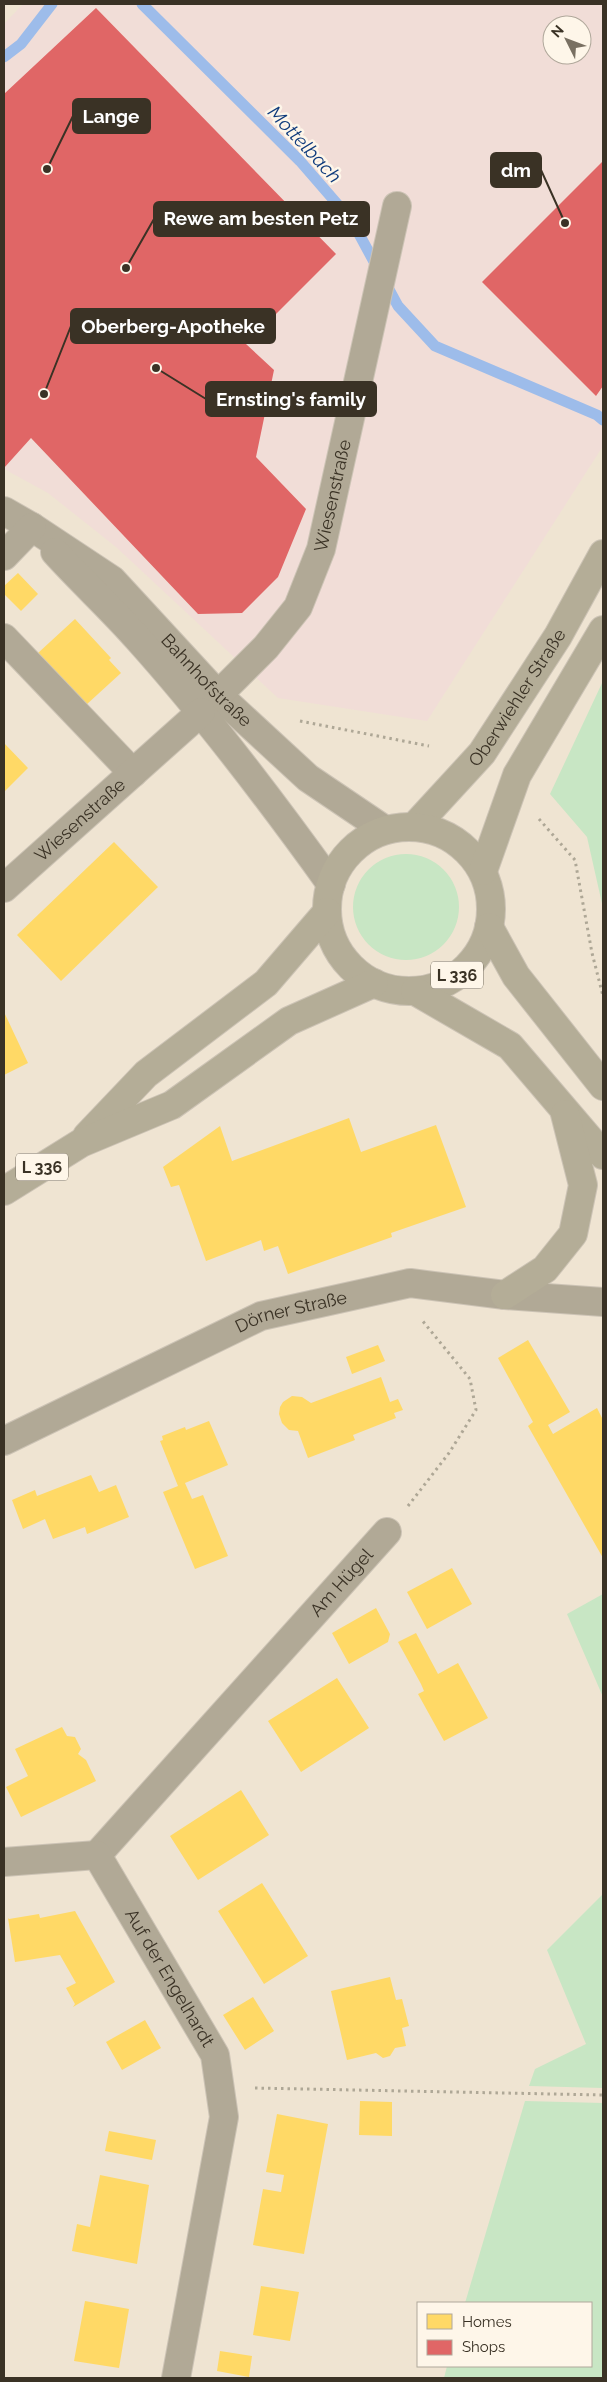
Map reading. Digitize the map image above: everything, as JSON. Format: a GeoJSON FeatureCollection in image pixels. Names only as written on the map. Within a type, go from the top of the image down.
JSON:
{"type":"FeatureCollection","features":[{"type":"Feature","properties":{"kind":"main road","name":"Oberwiehler Straße"},"geometry":{"type":"LineString","coordinates":[[414,826],[482,753],[558,636],[601,558]]}},
{"type":"Feature","properties":{"kind":"main road","name":"Oberwiehler Straße"},"geometry":{"type":"LineString","coordinates":[[483,871],[517,775],[603,630]]}},
{"type":"Feature","properties":{"kind":"main road","name":"L 336"},"geometry":{"type":"LineString","coordinates":[[414,826],[435,830],[454,840],[471,854],[483,871],[491,899],[489,927],[480,951],[463,971],[440,985],[415,991],[394,990],[374,983],[355,971],[340,954],[331,934],[327,912],[330,884],[343,860],[362,842],[386,830],[414,826]]}},
{"type":"Feature","properties":{"kind":"main road","name":"L 336"},"geometry":{"type":"LineString","coordinates":[[81,1143],[146,1074],[266,983],[327,912]]}},
{"type":"Feature","properties":{"kind":"main road"},"geometry":{"type":"LineString","coordinates":[[489,927],[516,976],[603,1086]]}},
{"type":"Feature","properties":{"kind":"main road","name":"L 336"},"geometry":{"type":"LineString","coordinates":[[4,1191],[81,1143],[172,1105],[289,1020],[374,983]]}},
{"type":"Feature","properties":{"kind":"main road"},"geometry":{"type":"LineString","coordinates":[[415,991],[510,1046],[603,1155]]}},
{"type":"Feature","properties":{"kind":"main road"},"geometry":{"type":"LineString","coordinates":[[505,1295],[545,1269],[573,1234],[583,1185],[563,1108]]}},
{"type":"Feature","properties":{"kind":"street","name":"Wiesenstraße"},"geometry":{"type":"LineString","coordinates":[[4,888],[210,703],[266,647],[298,607],[318,558],[397,206]]}},
{"type":"Feature","properties":{"kind":"street","name":"Bahnhofstraße"},"geometry":{"type":"LineString","coordinates":[[4,511],[32,527],[112,580],[210,703],[278,810],[330,884]]}},
{"type":"Feature","properties":{"kind":"street"},"geometry":{"type":"LineString","coordinates":[[4,556],[32,527]]}},
{"type":"Feature","properties":{"kind":"street"},"geometry":{"type":"LineString","coordinates":[[4,638],[133,773]]}},
{"type":"Feature","properties":{"kind":"street","name":"Bahnhofstraße"},"geometry":{"type":"LineString","coordinates":[[210,703],[308,778],[386,830]]}},
{"type":"Feature","properties":{"kind":"street","name":"Dörner Straße"},"geometry":{"type":"LineString","coordinates":[[4,1440],[261,1316],[410,1283],[505,1295],[603,1302]]}},
{"type":"Feature","properties":{"kind":"street","name":"Am Hügel"},"geometry":{"type":"LineString","coordinates":[[97,1854],[387,1532]]}},
{"type":"Feature","properties":{"kind":"street"},"geometry":{"type":"LineString","coordinates":[[4,1862],[97,1854]]}},
{"type":"Feature","properties":{"kind":"street","name":"Auf der Engelhardt"},"geometry":{"type":"LineString","coordinates":[[97,1854],[215,2055],[220,2087],[224,2117],[176,2378]]}},
{"type":"Feature","properties":{"kind":"path"},"geometry":{"type":"LineString","coordinates":[[299,721],[429,746]]}},
{"type":"Feature","properties":{"kind":"path"},"geometry":{"type":"LineString","coordinates":[[539,819],[575,860],[592,952],[603,996]]}},
{"type":"Feature","properties":{"kind":"path"},"geometry":{"type":"LineString","coordinates":[[387,1532],[449,1453],[476,1410],[470,1379],[419,1316],[410,1283]]}},
{"type":"Feature","properties":{"kind":"path"},"geometry":{"type":"LineString","coordinates":[[220,2087],[603,2095]]}},
{"type":"Feature","properties":{"kind":"shaded area"},"geometry":{"type":"Polygon","coordinates":[[[23,4],[603,4],[603,446],[427,721],[278,698],[116,547],[48,493],[4,469],[4,24],[23,4]]]}},
{"type":"Feature","properties":{"kind":"green space"},"geometry":{"type":"Polygon","coordinates":[[[603,681],[603,908],[587,837],[550,794],[603,681]]]}},
{"type":"Feature","properties":{"kind":"green space"},"geometry":{"type":"Polygon","coordinates":[[[406,854],[426,858],[443,870],[455,887],[459,907],[455,927],[443,944],[426,956],[406,960],[386,956],[369,944],[357,927],[353,907],[357,887],[369,870],[386,858],[406,854]]]}},
{"type":"Feature","properties":{"kind":"green space"},"geometry":{"type":"Polygon","coordinates":[[[603,1594],[603,1697],[567,1614],[603,1594]]]}},
{"type":"Feature","properties":{"kind":"green space"},"geometry":{"type":"Polygon","coordinates":[[[603,1894],[603,2088],[529,2086],[535,2069],[586,2044],[547,1950],[603,1894]]]}},
{"type":"Feature","properties":{"kind":"green space"},"geometry":{"type":"Polygon","coordinates":[[[525,2101],[603,2103],[603,2378],[444,2378],[447,2367],[592,2367],[592,2302],[465,2302],[525,2101]]]}},
{"type":"Feature","properties":{"kind":"building: Homes"},"geometry":{"type":"Polygon","coordinates":[[[18,573],[38,594],[21,611],[4,594],[4,586],[18,573]]]}},
{"type":"Feature","properties":{"kind":"building: Homes"},"geometry":{"type":"Polygon","coordinates":[[[75,619],[111,658],[109,660],[121,673],[86,705],[38,653],[75,619]]]}},
{"type":"Feature","properties":{"kind":"building: Homes"},"geometry":{"type":"Polygon","coordinates":[[[4,743],[28,768],[4,792],[4,743]]]}},
{"type":"Feature","properties":{"kind":"building: Homes"},"geometry":{"type":"Polygon","coordinates":[[[114,842],[158,887],[61,981],[17,935],[114,842]]]}},
{"type":"Feature","properties":{"kind":"building: Homes"},"geometry":{"type":"Polygon","coordinates":[[[4,1012],[28,1063],[4,1075],[4,1012]]]}},
{"type":"Feature","properties":{"kind":"building: Homes"},"geometry":{"type":"Polygon","coordinates":[[[349,1118],[361,1152],[436,1125],[466,1207],[391,1233],[392,1237],[288,1274],[278,1246],[264,1251],[261,1240],[206,1261],[179,1185],[171,1187],[163,1167],[220,1126],[232,1161],[349,1118]]]}},
{"type":"Feature","properties":{"kind":"building: Homes"},"geometry":{"type":"Polygon","coordinates":[[[528,1340],[570,1412],[548,1425],[553,1434],[597,1408],[603,1420],[603,1558],[528,1426],[533,1422],[498,1358],[528,1340]]]}},
{"type":"Feature","properties":{"kind":"building: Homes"},"geometry":{"type":"Polygon","coordinates":[[[378,1345],[385,1361],[352,1374],[346,1357],[378,1345]]]}},
{"type":"Feature","properties":{"kind":"building: Homes"},"geometry":{"type":"Polygon","coordinates":[[[381,1377],[390,1402],[398,1399],[403,1410],[394,1413],[396,1418],[353,1435],[355,1440],[308,1458],[298,1431],[289,1430],[282,1423],[279,1414],[280,1407],[283,1402],[292,1396],[302,1397],[311,1403],[381,1377]]]}},
{"type":"Feature","properties":{"kind":"building: Homes"},"geometry":{"type":"Polygon","coordinates":[[[209,1421],[228,1465],[185,1483],[192,1499],[203,1495],[228,1556],[195,1569],[163,1492],[178,1486],[160,1441],[163,1440],[162,1436],[185,1427],[186,1430],[209,1421]]]}},
{"type":"Feature","properties":{"kind":"building: Homes"},"geometry":{"type":"Polygon","coordinates":[[[91,1475],[99,1492],[116,1485],[129,1517],[87,1534],[85,1527],[53,1539],[45,1519],[23,1529],[12,1500],[35,1490],[37,1496],[91,1475]]]}},
{"type":"Feature","properties":{"kind":"building: Homes"},"geometry":{"type":"Polygon","coordinates":[[[452,1568],[472,1604],[427,1629],[407,1592],[452,1568]]]}},
{"type":"Feature","properties":{"kind":"building: Homes"},"geometry":{"type":"Polygon","coordinates":[[[376,1608],[390,1634],[388,1642],[349,1664],[332,1633],[376,1608]]]}},
{"type":"Feature","properties":{"kind":"building: Homes"},"geometry":{"type":"Polygon","coordinates":[[[416,1633],[438,1674],[458,1663],[488,1718],[444,1741],[418,1694],[424,1691],[398,1642],[416,1633]]]}},
{"type":"Feature","properties":{"kind":"building: Homes"},"geometry":{"type":"Polygon","coordinates":[[[337,1678],[369,1728],[301,1772],[268,1721],[337,1678]]]}},
{"type":"Feature","properties":{"kind":"building: Homes"},"geometry":{"type":"Polygon","coordinates":[[[62,1727],[67,1736],[75,1737],[81,1749],[78,1754],[86,1760],[96,1781],[21,1817],[6,1787],[28,1776],[15,1749],[62,1727]]]}},
{"type":"Feature","properties":{"kind":"building: Homes"},"geometry":{"type":"Polygon","coordinates":[[[241,1790],[269,1835],[198,1880],[170,1836],[241,1790]]]}},
{"type":"Feature","properties":{"kind":"building: Homes"},"geometry":{"type":"Polygon","coordinates":[[[262,1883],[308,1956],[264,1984],[218,1911],[262,1883]]]}},
{"type":"Feature","properties":{"kind":"building: Homes"},"geometry":{"type":"Polygon","coordinates":[[[75,1911],[115,1982],[73,2007],[75,2004],[66,1988],[76,1983],[60,1955],[15,1962],[8,1918],[39,1914],[40,1918],[75,1911]]]}},
{"type":"Feature","properties":{"kind":"building: Homes"},"geometry":{"type":"Polygon","coordinates":[[[390,1977],[396,2000],[402,1999],[409,2026],[402,2028],[406,2046],[395,2048],[390,2056],[383,2058],[376,2053],[347,2060],[331,1991],[390,1977]]]}},
{"type":"Feature","properties":{"kind":"building: Homes"},"geometry":{"type":"Polygon","coordinates":[[[253,1997],[274,2031],[245,2050],[223,2015],[253,1997]]]}},
{"type":"Feature","properties":{"kind":"building: Homes"},"geometry":{"type":"Polygon","coordinates":[[[145,2020],[161,2048],[122,2070],[106,2042],[145,2020]]]}},
{"type":"Feature","properties":{"kind":"building: Homes"},"geometry":{"type":"Polygon","coordinates":[[[360,2101],[392,2102],[392,2136],[359,2135],[360,2101]]]}},
{"type":"Feature","properties":{"kind":"building: Homes"},"geometry":{"type":"Polygon","coordinates":[[[277,2114],[328,2124],[304,2254],[253,2245],[263,2189],[281,2192],[284,2175],[266,2172],[277,2114]]]}},
{"type":"Feature","properties":{"kind":"building: Homes"},"geometry":{"type":"Polygon","coordinates":[[[109,2131],[156,2140],[152,2160],[105,2151],[109,2131]]]}},
{"type":"Feature","properties":{"kind":"building: Homes"},"geometry":{"type":"Polygon","coordinates":[[[100,2175],[149,2185],[137,2264],[72,2251],[77,2224],[90,2227],[100,2175]]]}},
{"type":"Feature","properties":{"kind":"building: Homes"},"geometry":{"type":"Polygon","coordinates":[[[261,2286],[299,2292],[290,2341],[253,2335],[261,2286]]]}},
{"type":"Feature","properties":{"kind":"building: Homes"},"geometry":{"type":"Polygon","coordinates":[[[85,2301],[129,2309],[119,2368],[74,2361],[85,2301]]]}},
{"type":"Feature","properties":{"kind":"building: Homes"},"geometry":{"type":"Polygon","coordinates":[[[220,2351],[252,2356],[249,2377],[217,2371],[220,2351]]]}},
{"type":"Feature","properties":{"kind":"building: Shops"},"geometry":{"type":"Polygon","coordinates":[[[96,8],[336,254],[246,344],[274,370],[256,457],[306,509],[278,577],[242,613],[198,614],[31,438],[4,468],[4,94],[96,8]]]}},
{"type":"Feature","properties":{"kind":"building: Shops"},"geometry":{"type":"Polygon","coordinates":[[[603,161],[603,386],[596,396],[482,282],[603,161]]]}},
{"type":"Feature","properties":{"kind":"waterway","name":"Mottelbach"},"geometry":{"type":"LineString","coordinates":[[4,57],[21,44],[52,4]]}},
{"type":"Feature","properties":{"kind":"waterway","name":"Mottelbach"},"geometry":{"type":"LineString","coordinates":[[142,4],[300,161],[352,221],[398,306],[435,346],[597,415],[603,420]]}},
{"type":"Feature","properties":{"kind":"place","name":"Lange"},"geometry":{"type":"Point","coordinates":[47,169]}},
{"type":"Feature","properties":{"kind":"place","name":"dm"},"geometry":{"type":"Point","coordinates":[565,223]}},
{"type":"Feature","properties":{"kind":"place","name":"Rewe am besten Petz"},"geometry":{"type":"Point","coordinates":[126,268]}},
{"type":"Feature","properties":{"kind":"place","name":"Ernsting's family"},"geometry":{"type":"Point","coordinates":[156,368]}},
{"type":"Feature","properties":{"kind":"place","name":"Oberberg-Apotheke"},"geometry":{"type":"Point","coordinates":[44,394]}}]}
